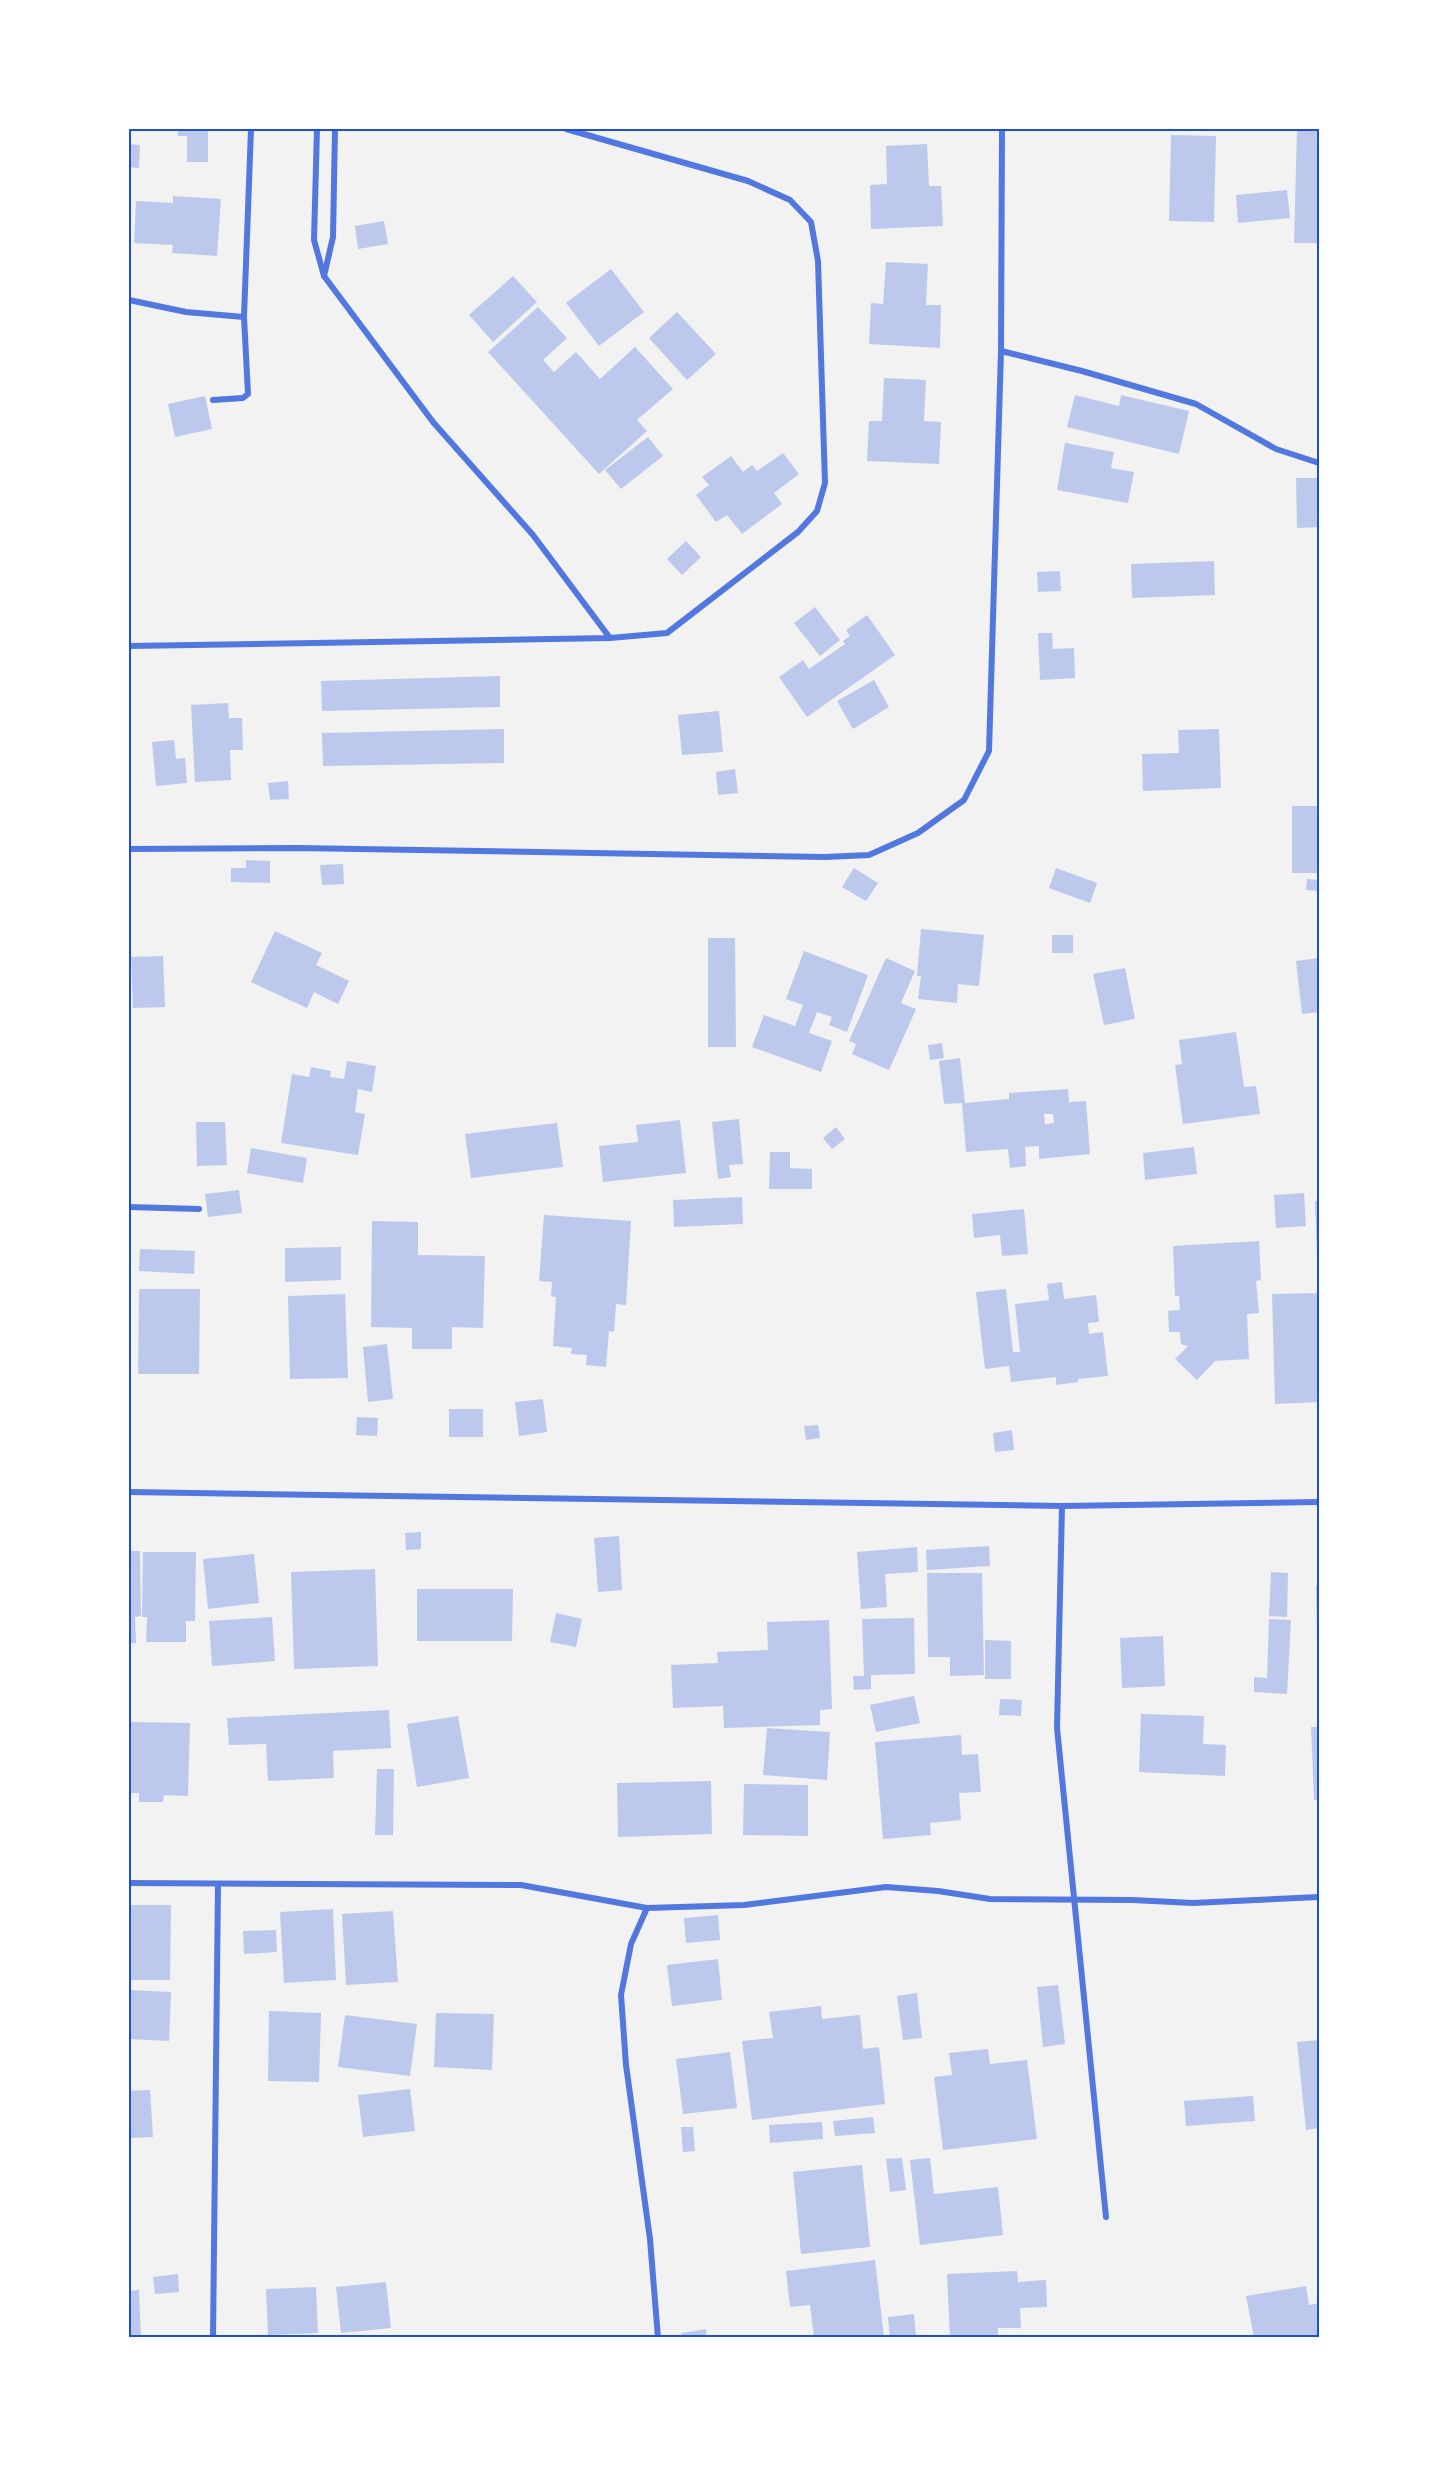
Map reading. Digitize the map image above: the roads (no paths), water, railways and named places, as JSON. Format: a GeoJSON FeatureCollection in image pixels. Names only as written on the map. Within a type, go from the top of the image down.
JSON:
{"type":"FeatureCollection","features":[{"type":"Feature","properties":{"kind":"street"},"geometry":{"type":"LineString","coordinates":[[213,400],[243,398],[248,394],[244,317],[251,129]]}},
{"type":"Feature","properties":{"kind":"street"},"geometry":{"type":"LineString","coordinates":[[317,129],[314,240],[324,276],[433,422],[532,535],[610,638]]}},
{"type":"Feature","properties":{"kind":"street"},"geometry":{"type":"LineString","coordinates":[[324,276],[333,237],[335,129]]}},
{"type":"Feature","properties":{"kind":"street"},"geometry":{"type":"LineString","coordinates":[[129,646],[610,638],[667,633],[798,532],[817,511],[825,483],[818,261],[812,222],[790,200],[748,181],[566,129]]}},
{"type":"Feature","properties":{"kind":"street"},"geometry":{"type":"LineString","coordinates":[[129,849],[298,848],[825,857],[869,855],[918,833],[964,800],[989,751],[1001,351],[1002,129]]}},
{"type":"Feature","properties":{"kind":"street"},"geometry":{"type":"LineString","coordinates":[[129,300],[186,312],[244,317]]}},
{"type":"Feature","properties":{"kind":"street"},"geometry":{"type":"LineString","coordinates":[[1001,351],[1082,371],[1196,404],[1276,449],[1319,463]]}},
{"type":"Feature","properties":{"kind":"street"},"geometry":{"type":"LineString","coordinates":[[129,1208],[199,1209]]}},
{"type":"Feature","properties":{"kind":"street"},"geometry":{"type":"LineString","coordinates":[[129,1492],[1062,1506],[1319,1502]]}},
{"type":"Feature","properties":{"kind":"street"},"geometry":{"type":"LineString","coordinates":[[1062,1506],[1057,1728],[1106,2217]]}},
{"type":"Feature","properties":{"kind":"street"},"geometry":{"type":"LineString","coordinates":[[129,1883],[521,1885],[647,1908],[744,1905],[886,1887],[938,1891],[990,1899],[1193,1903],[1319,1897]]}},
{"type":"Feature","properties":{"kind":"street"},"geometry":{"type":"LineString","coordinates":[[213,2338],[218,1884]]}},
{"type":"Feature","properties":{"kind":"street"},"geometry":{"type":"LineString","coordinates":[[647,1908],[631,1944],[621,1995],[626,2065],[649,2229],[658,2338]]}}]}
